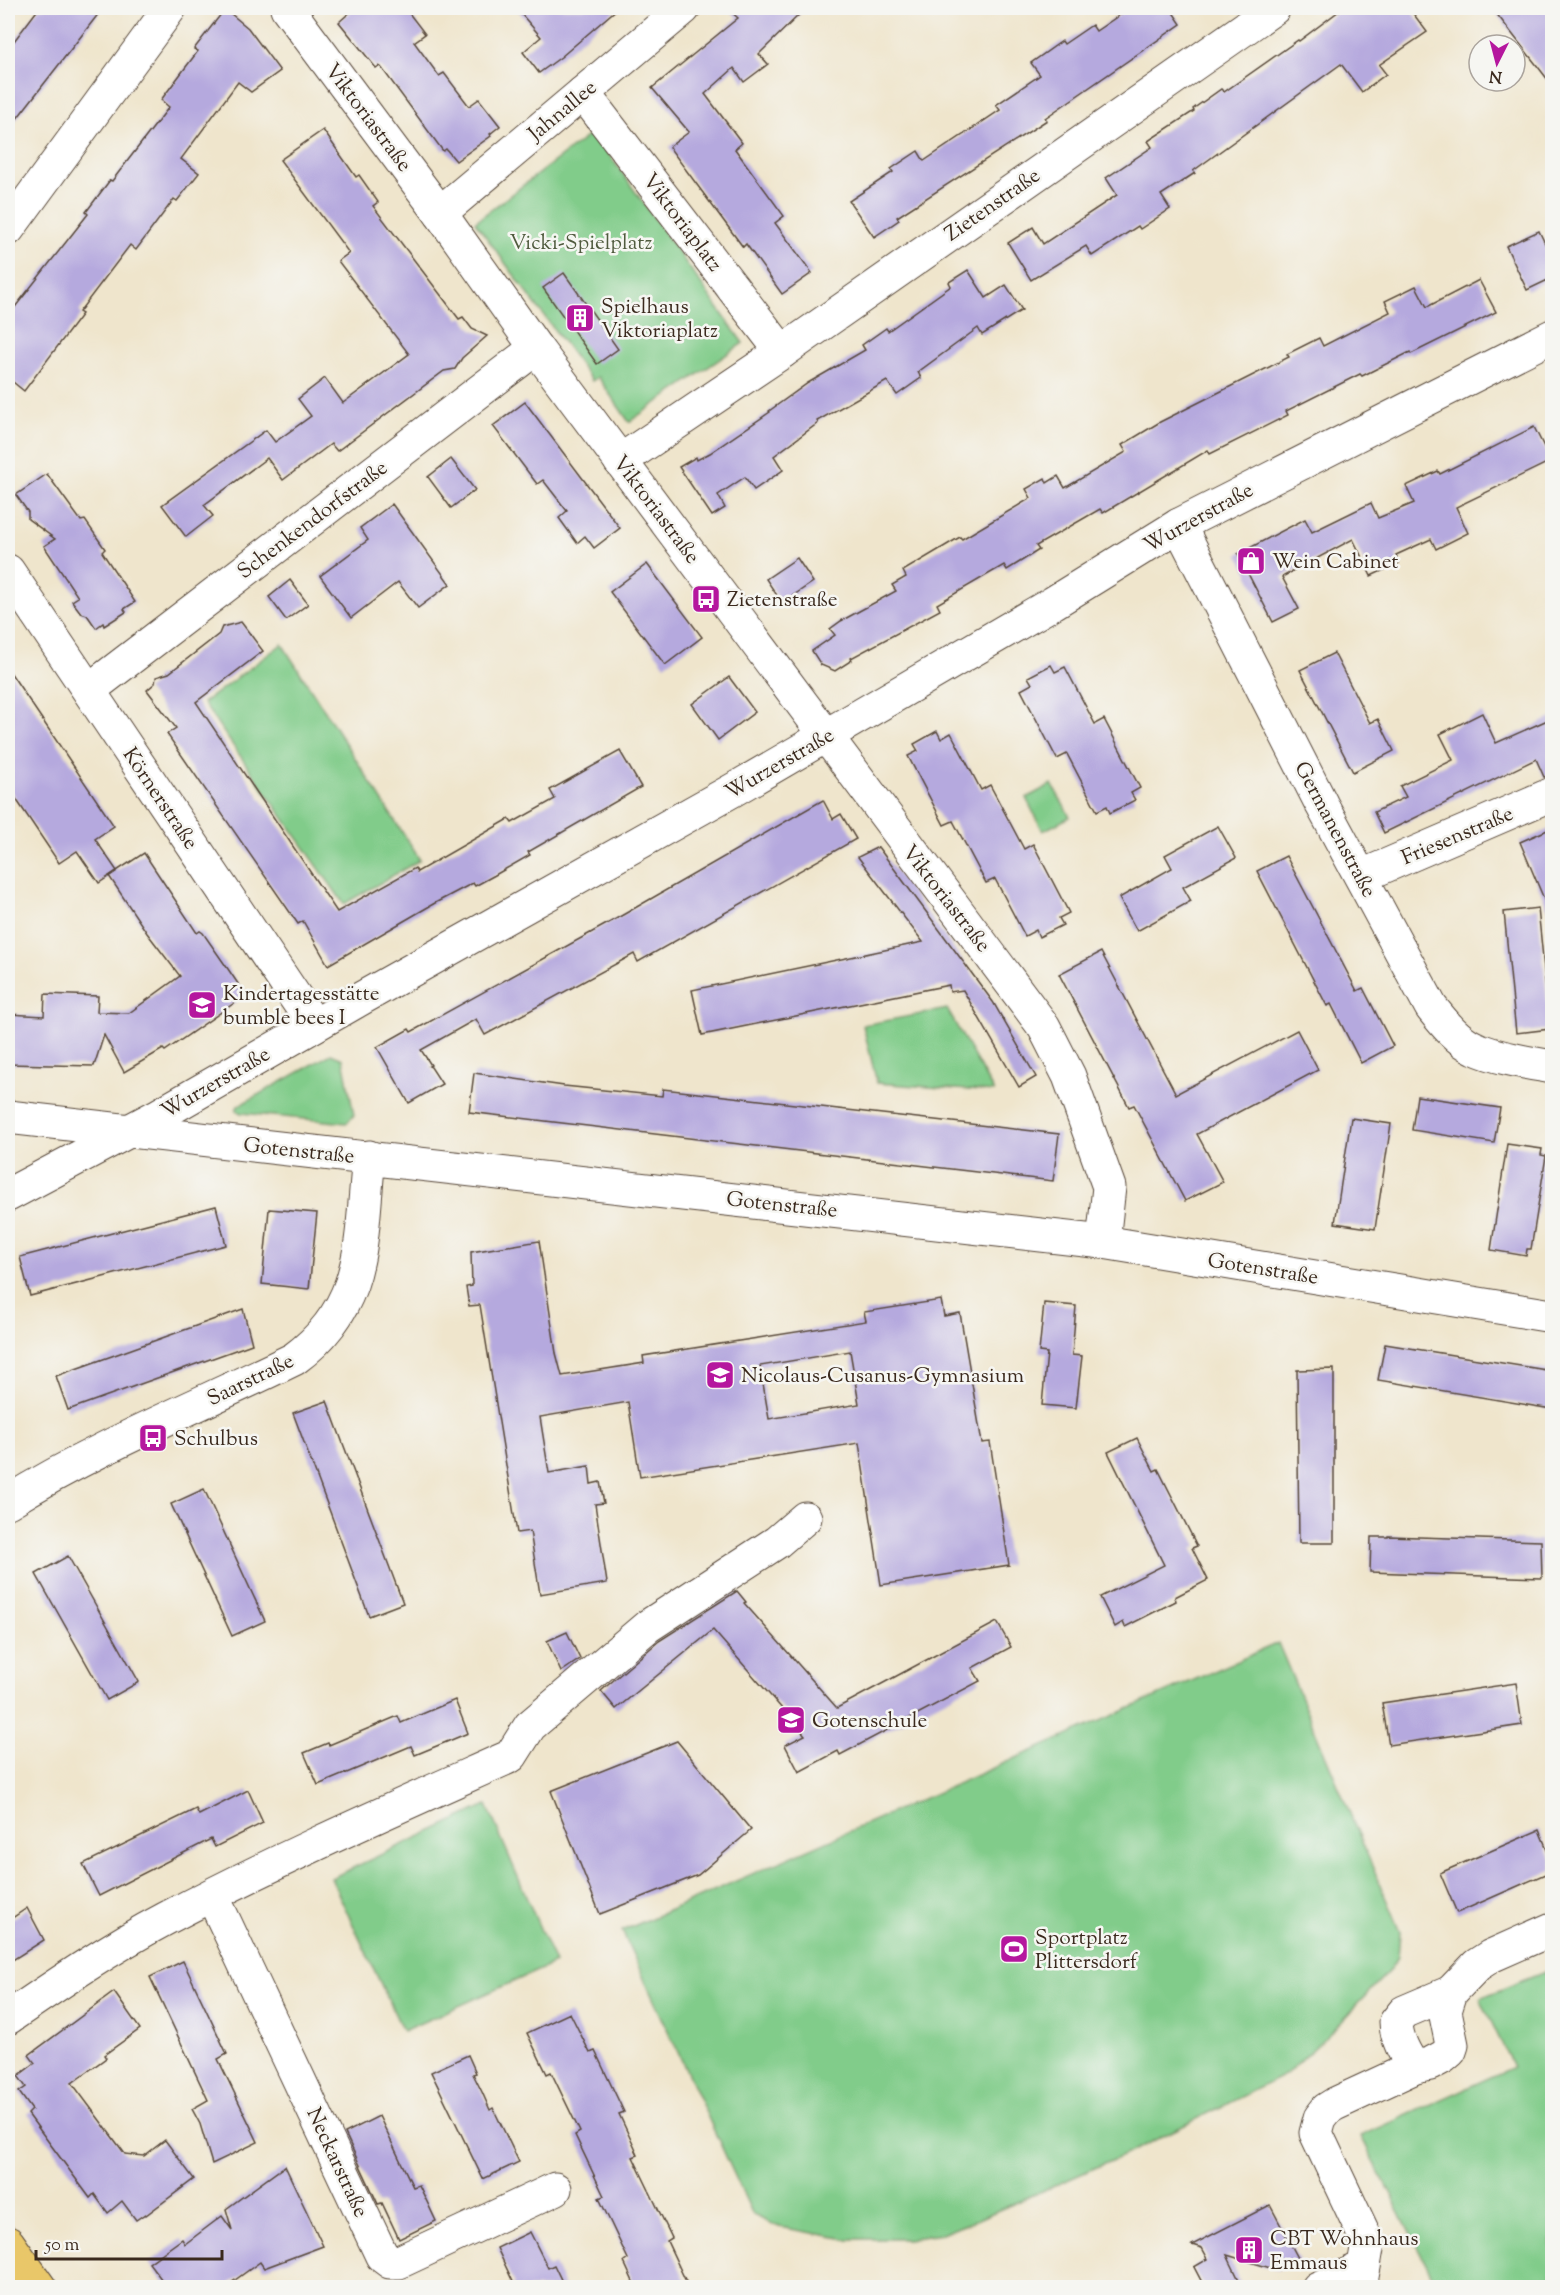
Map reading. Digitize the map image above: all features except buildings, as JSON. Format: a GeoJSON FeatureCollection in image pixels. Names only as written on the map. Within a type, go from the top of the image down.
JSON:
{"type":"FeatureCollection","features":[{"type":"Feature","properties":{"kind":"main road"},"geometry":{"type":"LineString","coordinates":[[8,2244],[40,2288]]}},
{"type":"Feature","properties":{"kind":"street"},"geometry":{"type":"LineString","coordinates":[[8,229],[170,8]]}},
{"type":"Feature","properties":{"kind":"street","name":"Viktoriastraße"},"geometry":{"type":"LineString","coordinates":[[287,8],[440,213],[536,348],[1044,1027],[1069,1076],[1108,1187],[1103,1242]]}},
{"type":"Feature","properties":{"kind":"street","name":"Jahnallee"},"geometry":{"type":"LineString","coordinates":[[440,213],[684,8]]}},
{"type":"Feature","properties":{"kind":"street","name":"Zietenstraße"},"geometry":{"type":"LineString","coordinates":[[620,461],[782,352],[1274,8]]}},
{"type":"Feature","properties":{"kind":"street","name":"Viktoriaplatz"},"geometry":{"type":"LineString","coordinates":[[583,93],[782,352]]}},
{"type":"Feature","properties":{"kind":"street","name":"Wurzerstraße"},"geometry":{"type":"LineString","coordinates":[[8,1195],[127,1131],[825,737],[1053,603],[1179,525],[1552,336]]}},
{"type":"Feature","properties":{"kind":"street","name":"Schenkendorfstraße"},"geometry":{"type":"LineString","coordinates":[[89,690],[536,348]]}},
{"type":"Feature","properties":{"kind":"street","name":"Germanenstraße"},"geometry":{"type":"LineString","coordinates":[[1179,525],[1322,805],[1431,1007],[1449,1028],[1474,1048],[1526,1063],[1552,1067]]}},
{"type":"Feature","properties":{"kind":"street","name":"Körnerstraße"},"geometry":{"type":"LineString","coordinates":[[8,571],[314,1025]]}},
{"type":"Feature","properties":{"kind":"street","name":"Friesenstraße"},"geometry":{"type":"LineString","coordinates":[[1362,876],[1552,794]]}},
{"type":"Feature","properties":{"kind":"street","name":"Gotenstraße"},"geometry":{"type":"LineString","coordinates":[[8,1117],[1103,1242],[1552,1316]]}},
{"type":"Feature","properties":{"kind":"street","name":"Saarstraße"},"geometry":{"type":"LineString","coordinates":[[8,1502],[39,1483],[119,1442],[294,1359],[313,1345],[339,1313],[353,1285],[359,1254],[369,1157]]}},
{"type":"Feature","properties":{"kind":"street"},"geometry":{"type":"LineString","coordinates":[[8,2018],[93,1961],[164,1919],[308,1847],[511,1756],[530,1726],[648,1626],[777,1542],[805,1518]]}},
{"type":"Feature","properties":{"kind":"street","name":"Neckarstraße"},"geometry":{"type":"LineString","coordinates":[[212,1895],[382,2256],[390,2262],[399,2262],[555,2189]]}},
{"type":"Feature","properties":{"kind":"street"},"geometry":{"type":"LineString","coordinates":[[1415,2067],[1406,2054],[1396,2030],[1396,2022],[1404,2012],[1451,1992],[1477,1965],[1491,1956],[1552,1929]]}},
{"type":"Feature","properties":{"kind":"street"},"geometry":{"type":"LineString","coordinates":[[1318,2288],[1362,2278],[1368,2243],[1331,2162],[1319,2142],[1317,2125],[1327,2109],[1415,2067],[1430,2064],[1450,2051],[1452,2038],[1445,2011],[1451,1992]]}},
{"type":"Feature","properties":{"kind":"green space","name":"Vicki-Spielplatz"},"geometry":{"type":"Polygon","coordinates":[[[593,132],[743,343],[629,422],[598,377],[592,381],[475,222],[593,132]]]}},
{"type":"Feature","properties":{"kind":"green space"},"geometry":{"type":"Polygon","coordinates":[[[282,644],[420,860],[344,904],[203,703],[282,644]]]}},
{"type":"Feature","properties":{"kind":"green space"},"geometry":{"type":"Polygon","coordinates":[[[1052,784],[1070,817],[1043,831],[1026,798],[1052,784]]]}},
{"type":"Feature","properties":{"kind":"green space"},"geometry":{"type":"Polygon","coordinates":[[[947,1009],[994,1092],[877,1083],[863,1025],[947,1009]]]}},
{"type":"Feature","properties":{"kind":"green space"},"geometry":{"type":"Polygon","coordinates":[[[331,1054],[343,1059],[354,1115],[347,1123],[241,1113],[236,1110],[238,1106],[331,1054]]]}},
{"type":"Feature","properties":{"kind":"green space","name":"Sportplatz Plittersdorf"},"geometry":{"type":"Polygon","coordinates":[[[1278,1643],[1400,1932],[1398,1957],[1388,1972],[1328,2035],[1285,2075],[1129,2153],[942,2234],[907,2239],[847,2239],[779,2227],[753,2215],[622,1931],[1278,1643]]]}},
{"type":"Feature","properties":{"kind":"green space"},"geometry":{"type":"Polygon","coordinates":[[[487,1805],[555,1963],[403,2031],[331,1878],[487,1805]]]}},
{"type":"Feature","properties":{"kind":"green space"},"geometry":{"type":"Polygon","coordinates":[[[1552,1969],[1552,2287],[1438,2287],[1361,2136],[1513,2067],[1480,1998],[1552,1969]]]}},
{"type":"Feature","properties":{"kind":"place","name":"Spielhaus Viktoriaplatz"},"geometry":{"type":"Point","coordinates":[580,318]}},
{"type":"Feature","properties":{"kind":"place","name":"Wein Cabinet"},"geometry":{"type":"Point","coordinates":[1251,561]}},
{"type":"Feature","properties":{"kind":"place","name":"Zietenstraße"},"geometry":{"type":"Point","coordinates":[706,599]}},
{"type":"Feature","properties":{"kind":"place","name":"Kindertagesstätte bumble bees I"},"geometry":{"type":"Point","coordinates":[202,1005]}},
{"type":"Feature","properties":{"kind":"place","name":"Nicolaus-Cusanus-Gymnasium"},"geometry":{"type":"Point","coordinates":[720,1375]}},
{"type":"Feature","properties":{"kind":"place","name":"Schulbus"},"geometry":{"type":"Point","coordinates":[153,1438]}},
{"type":"Feature","properties":{"kind":"place","name":"Gotenschule"},"geometry":{"type":"Point","coordinates":[791,1720]}},
{"type":"Feature","properties":{"kind":"place","name":"Sportplatz Plittersdorf"},"geometry":{"type":"Point","coordinates":[1014,1949]}},
{"type":"Feature","properties":{"kind":"place","name":"CBT Wohnhaus Emmaus"},"geometry":{"type":"Point","coordinates":[1249,2250]}}]}
